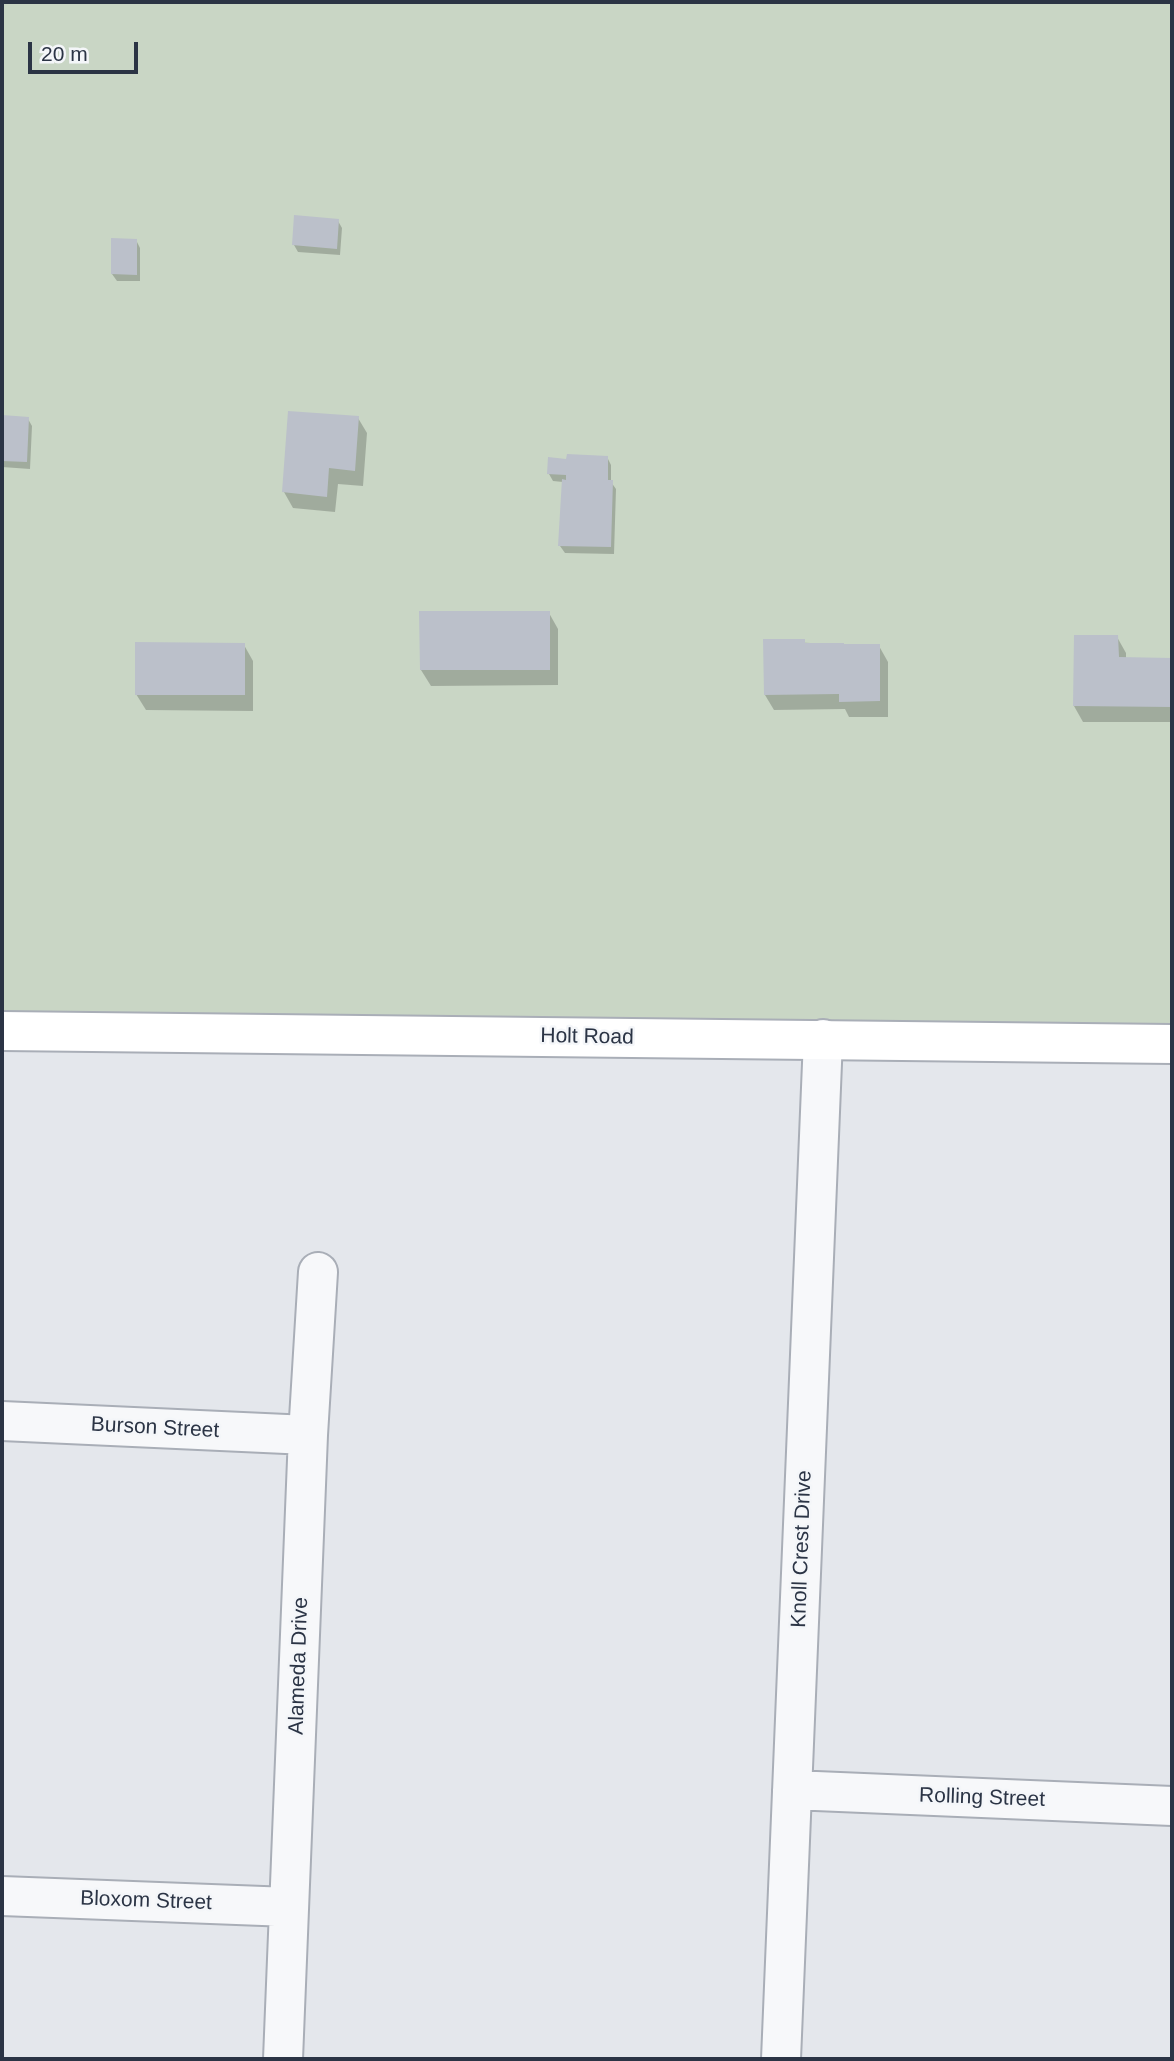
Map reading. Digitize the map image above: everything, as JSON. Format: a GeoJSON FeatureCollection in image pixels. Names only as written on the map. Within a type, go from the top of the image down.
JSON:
{"type":"FeatureCollection","features":[{"type":"Feature","properties":{"kind":"main road","name":"Holt Road"},"geometry":{"type":"LineString","coordinates":[[2,1031],[1172,1044]]}},
{"type":"Feature","properties":{"kind":"street","name":"Knoll Crest Drive"},"geometry":{"type":"LineString","coordinates":[[781,2059],[823,1039]]}},
{"type":"Feature","properties":{"kind":"street","name":"Alameda Drive"},"geometry":{"type":"LineString","coordinates":[[283,2059],[308,1435],[318,1272]]}},
{"type":"Feature","properties":{"kind":"street","name":"Burson Street"},"geometry":{"type":"LineString","coordinates":[[2,1421],[308,1435]]}},
{"type":"Feature","properties":{"kind":"street","name":"Rolling Street"},"geometry":{"type":"LineString","coordinates":[[792,1790],[1172,1806]]}},
{"type":"Feature","properties":{"kind":"street","name":"Bloxom Street"},"geometry":{"type":"LineString","coordinates":[[2,1896],[289,1907]]}},
{"type":"Feature","properties":{"kind":"green space"},"geometry":{"type":"Polygon","coordinates":[[[2,2],[1172,2],[1172,1046],[2,1035],[2,2]]]}},
{"type":"Feature","properties":{"kind":"building"},"geometry":{"type":"Polygon","coordinates":[[[294,215],[339,219],[337,249],[292,245],[294,215]]]}},
{"type":"Feature","properties":{"kind":"building"},"geometry":{"type":"Polygon","coordinates":[[[111,238],[137,239],[137,275],[111,274],[111,238]]]}},
{"type":"Feature","properties":{"kind":"building"},"geometry":{"type":"Polygon","coordinates":[[[288,411],[359,416],[355,471],[329,468],[327,497],[282,492],[288,411]]]}},
{"type":"Feature","properties":{"kind":"building"},"geometry":{"type":"Polygon","coordinates":[[[2,415],[29,417],[27,462],[2,461],[2,415]]]}},
{"type":"Feature","properties":{"kind":"building"},"geometry":{"type":"Polygon","coordinates":[[[567,454],[608,456],[608,480],[613,480],[611,547],[558,546],[562,479],[566,480],[566,475],[547,474],[548,457],[566,459],[567,454]]]}},
{"type":"Feature","properties":{"kind":"building"},"geometry":{"type":"Polygon","coordinates":[[[419,611],[550,611],[550,670],[420,670],[419,611]]]}},
{"type":"Feature","properties":{"kind":"building"},"geometry":{"type":"Polygon","coordinates":[[[1074,635],[1118,635],[1119,657],[1172,658],[1172,707],[1073,706],[1074,635]]]}},
{"type":"Feature","properties":{"kind":"building"},"geometry":{"type":"Polygon","coordinates":[[[763,639],[805,639],[805,643],[880,644],[880,701],[839,702],[839,694],[764,695],[763,639]]]}},
{"type":"Feature","properties":{"kind":"building"},"geometry":{"type":"Polygon","coordinates":[[[135,642],[245,643],[245,695],[135,695],[135,642]]]}}]}
